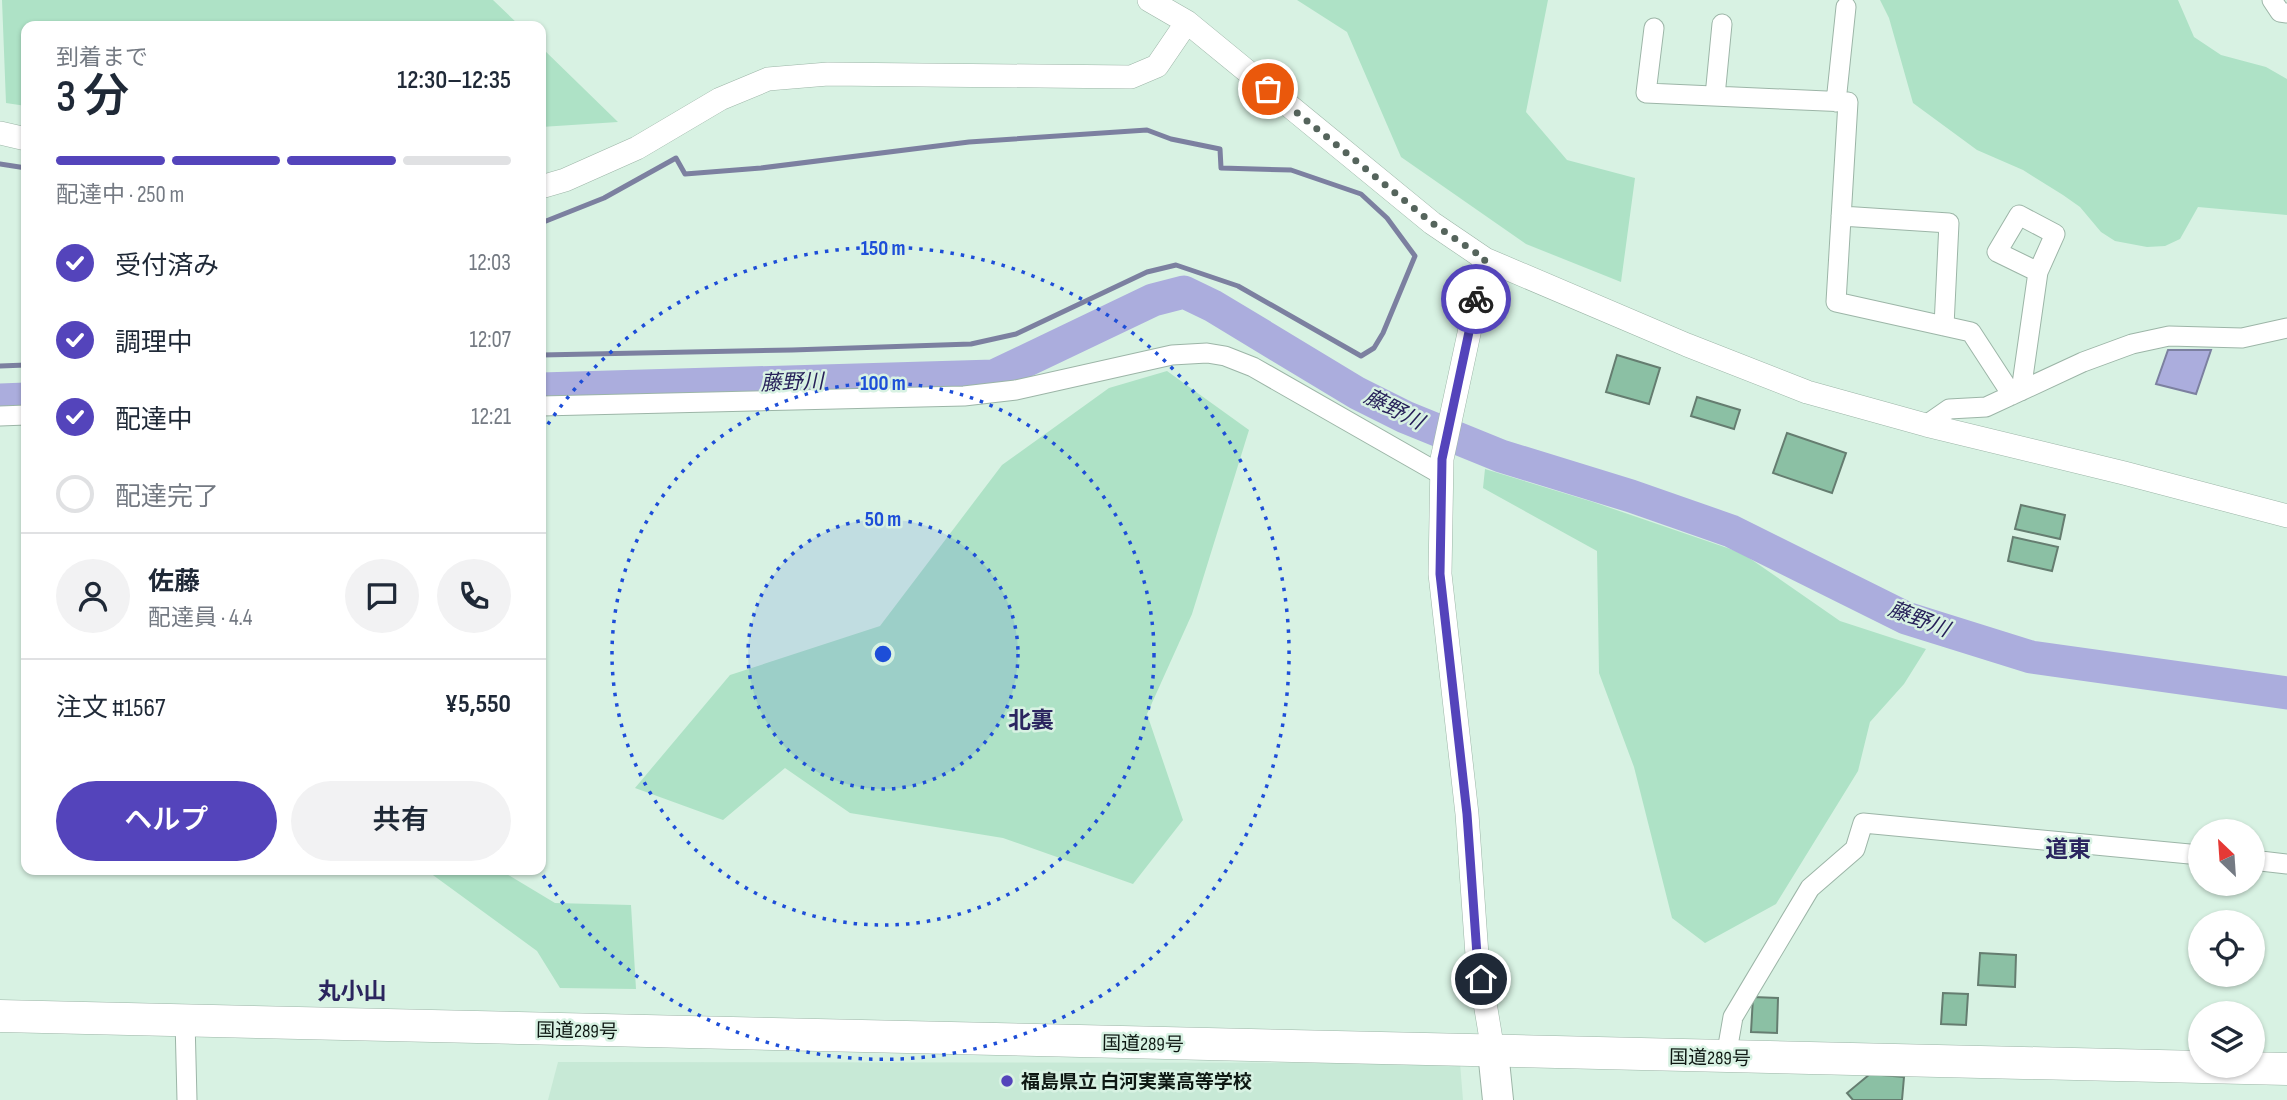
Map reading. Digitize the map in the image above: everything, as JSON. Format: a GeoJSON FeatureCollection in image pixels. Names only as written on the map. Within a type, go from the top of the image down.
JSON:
{"type":"FeatureCollection","features":[{"type":"Feature","properties":{"kind":"highway","name":"国道289号"},"geometry":{"type":"LineString","coordinates":[[0,1016],[2287,1069]]}},
{"type":"Feature","properties":{"kind":"main road"},"geometry":{"type":"LineString","coordinates":[[1493,1051],[1497,1100]]}},
{"type":"Feature","properties":{"kind":"street"},"geometry":{"type":"LineString","coordinates":[[1149,0],[1187,22],[1432,223],[1485,259],[1687,345],[1807,392],[1926,425],[2287,516]]}},
{"type":"Feature","properties":{"kind":"street"},"geometry":{"type":"LineString","coordinates":[[2272,0],[2280,12],[2287,13]]}},
{"type":"Feature","properties":{"kind":"street"},"geometry":{"type":"LineString","coordinates":[[1836,102],[1846,7]]}},
{"type":"Feature","properties":{"kind":"street"},"geometry":{"type":"LineString","coordinates":[[546,186],[565,180],[637,148],[720,99],[768,79],[828,74],[1131,77],[1157,66],[1187,22]]}},
{"type":"Feature","properties":{"kind":"street"},"geometry":{"type":"LineString","coordinates":[[1715,96],[1722,24]]}},
{"type":"Feature","properties":{"kind":"street"},"geometry":{"type":"LineString","coordinates":[[1654,28],[1646,93],[1848,102],[1836,302],[1971,332],[2017,393]]}},
{"type":"Feature","properties":{"kind":"street"},"geometry":{"type":"LineString","coordinates":[[0,133],[21,138]]}},
{"type":"Feature","properties":{"kind":"street"},"geometry":{"type":"LineString","coordinates":[[1841,216],[1949,223],[1944,326]]}},
{"type":"Feature","properties":{"kind":"street"},"geometry":{"type":"LineString","coordinates":[[1485,259],[1442,467],[1440,574],[1467,814],[1477,955],[1493,1051]]}},
{"type":"Feature","properties":{"kind":"street"},"geometry":{"type":"LineString","coordinates":[[2017,393],[2038,272]]}},
{"type":"Feature","properties":{"kind":"street"},"geometry":{"type":"LineString","coordinates":[[1926,425],[1949,409],[1986,407],[2083,362],[2132,344],[2169,336],[2242,338],[2287,328]]}},
{"type":"Feature","properties":{"kind":"street"},"geometry":{"type":"LineString","coordinates":[[546,406],[964,396],[1016,390],[1172,355],[1207,353],[1225,356],[1253,368],[1442,467]]}},
{"type":"Feature","properties":{"kind":"street"},"geometry":{"type":"LineString","coordinates":[[0,416],[21,415]]}},
{"type":"Feature","properties":{"kind":"street"},"geometry":{"type":"LineString","coordinates":[[1726,1057],[1733,1017],[1810,888],[1855,849],[1863,823],[2188,854]]}},
{"type":"Feature","properties":{"kind":"street"},"geometry":{"type":"LineString","coordinates":[[2265,861],[2287,863]]}},
{"type":"Feature","properties":{"kind":"street"},"geometry":{"type":"LineString","coordinates":[[185,1020],[187,1100]]}},
{"type":"Feature","properties":{"kind":"shaded area"},"geometry":{"type":"Polygon","coordinates":[[[2,0],[493,0],[515,21],[21,21],[21,105],[6,103],[2,0]]]}},
{"type":"Feature","properties":{"kind":"shaded area"},"geometry":{"type":"Polygon","coordinates":[[[1297,0],[1548,0],[1526,112],[1567,160],[1635,178],[1621,282],[1526,244],[1401,157],[1347,32],[1297,0]]]}},
{"type":"Feature","properties":{"kind":"shaded area"},"geometry":{"type":"Polygon","coordinates":[[[1880,0],[2178,0],[2194,37],[2221,55],[2266,67],[2287,79],[2287,215],[2198,207],[2180,239],[2165,246],[2147,247],[2115,241],[2101,232],[2080,207],[2063,195],[2023,170],[1977,150],[1913,103],[1889,18],[1880,0]]]}},
{"type":"Feature","properties":{"kind":"shaded area"},"geometry":{"type":"Polygon","coordinates":[[[546,52],[618,122],[546,127],[546,52]]]}},
{"type":"Feature","properties":{"kind":"shaded area"},"geometry":{"type":"Polygon","coordinates":[[[1167,371],[1249,430],[1192,614],[1147,714],[1183,820],[1133,884],[1003,838],[850,813],[785,768],[723,820],[635,788],[730,675],[880,626],[1002,465],[1109,388],[1167,371]]]}},
{"type":"Feature","properties":{"kind":"shaded area"},"geometry":{"type":"Polygon","coordinates":[[[1485,469],[1593,502],[1742,553],[1840,621],[1926,649],[1904,684],[1870,722],[1858,771],[1776,904],[1705,943],[1672,918],[1634,767],[1599,673],[1597,551],[1483,488],[1485,469]]]}},
{"type":"Feature","properties":{"kind":"shaded area"},"geometry":{"type":"Polygon","coordinates":[[[433,875],[508,875],[555,903],[631,905],[636,989],[560,988],[537,951],[433,875]]]}},
{"type":"Feature","properties":{"kind":"shaded area","name":"福島県立 白河実業高等学校"},"geometry":{"type":"Polygon","coordinates":[[[558,1062],[1460,1063],[1463,1100],[548,1100],[558,1062]]]}},
{"type":"Feature","properties":{"kind":"water"},"geometry":{"type":"Polygon","coordinates":[[[2168,350],[2211,350],[2196,394],[2156,384],[2168,350]]]}},
{"type":"Feature","properties":{"kind":"building"},"geometry":{"type":"Polygon","coordinates":[[[1617,355],[1660,368],[1649,404],[1606,392],[1617,355]]]}},
{"type":"Feature","properties":{"kind":"building"},"geometry":{"type":"Polygon","coordinates":[[[1697,397],[1740,410],[1734,429],[1691,416],[1697,397]]]}},
{"type":"Feature","properties":{"kind":"building"},"geometry":{"type":"Polygon","coordinates":[[[1787,433],[1846,453],[1832,493],[1773,473],[1787,433]]]}},
{"type":"Feature","properties":{"kind":"building"},"geometry":{"type":"Polygon","coordinates":[[[2021,505],[2065,515],[2060,539],[2015,529],[2021,505]]]}},
{"type":"Feature","properties":{"kind":"building"},"geometry":{"type":"Polygon","coordinates":[[[2013,537],[2058,547],[2052,571],[2008,561],[2013,537]]]}},
{"type":"Feature","properties":{"kind":"building"},"geometry":{"type":"Polygon","coordinates":[[[1980,953],[2016,955],[2015,987],[1978,985],[1980,953]]]}},
{"type":"Feature","properties":{"kind":"building"},"geometry":{"type":"Polygon","coordinates":[[[1943,993],[1968,994],[1966,1025],[1941,1024],[1943,993]]]}},
{"type":"Feature","properties":{"kind":"building"},"geometry":{"type":"Polygon","coordinates":[[[1753,997],[1778,998],[1777,1033],[1751,1032],[1753,997]]]}},
{"type":"Feature","properties":{"kind":"building"},"geometry":{"type":"Polygon","coordinates":[[[1870,1074],[1904,1077],[1902,1100],[1853,1100],[1847,1093],[1870,1074]]]}},
{"type":"Feature","properties":{"kind":"waterway"},"geometry":{"type":"LineString","coordinates":[[546,221],[604,198],[676,158],[685,174],[761,168],[969,142],[1147,130],[1171,139],[1220,149],[1221,168],[1291,170],[1361,194],[1387,218],[1415,256],[1383,333],[1374,348],[1361,356],[1238,286],[1176,265],[1147,272],[1016,334],[971,344],[546,355]]}},
{"type":"Feature","properties":{"kind":"waterway"},"geometry":{"type":"LineString","coordinates":[[0,164],[21,167]]}},
{"type":"Feature","properties":{"kind":"waterway","name":"藤野川"},"geometry":{"type":"LineString","coordinates":[[546,389],[994,376],[1153,300],[1184,292],[1213,306],[1357,393],[1405,417],[1501,456],[1631,496],[1731,531],[1906,618],[2031,657],[2287,693]]}},
{"type":"Feature","properties":{"kind":"waterway"},"geometry":{"type":"LineString","coordinates":[[0,366],[21,365]]}},
{"type":"Feature","properties":{"kind":"waterway","name":"藤野川"},"geometry":{"type":"LineString","coordinates":[[0,400],[21,399]]}},
{"type":"Feature","properties":{"kind":"way so far"},"geometry":{"type":"LineString","coordinates":[[1268,89],[1432,223],[1485,259],[1476,299]]}},
{"type":"Feature","properties":{"kind":"place","name":"福島県立 白河実業高等学校"},"geometry":{"type":"Point","coordinates":[1007,1081]}},
{"type":"Feature","properties":{"kind":"district","name":"北裏"},"geometry":{"type":"Point","coordinates":[1031,720]}},
{"type":"Feature","properties":{"kind":"district","name":"道東"},"geometry":{"type":"Point","coordinates":[2068,849]}},
{"type":"Feature","properties":{"kind":"district","name":"丸小山"},"geometry":{"type":"Point","coordinates":[352,991]}},
{"type":"Feature","properties":{"kind":"route"},"geometry":{"type":"LineString","coordinates":[[1476,299],[1442,459],[1440,574],[1467,814],[1481,979]]}}]}
